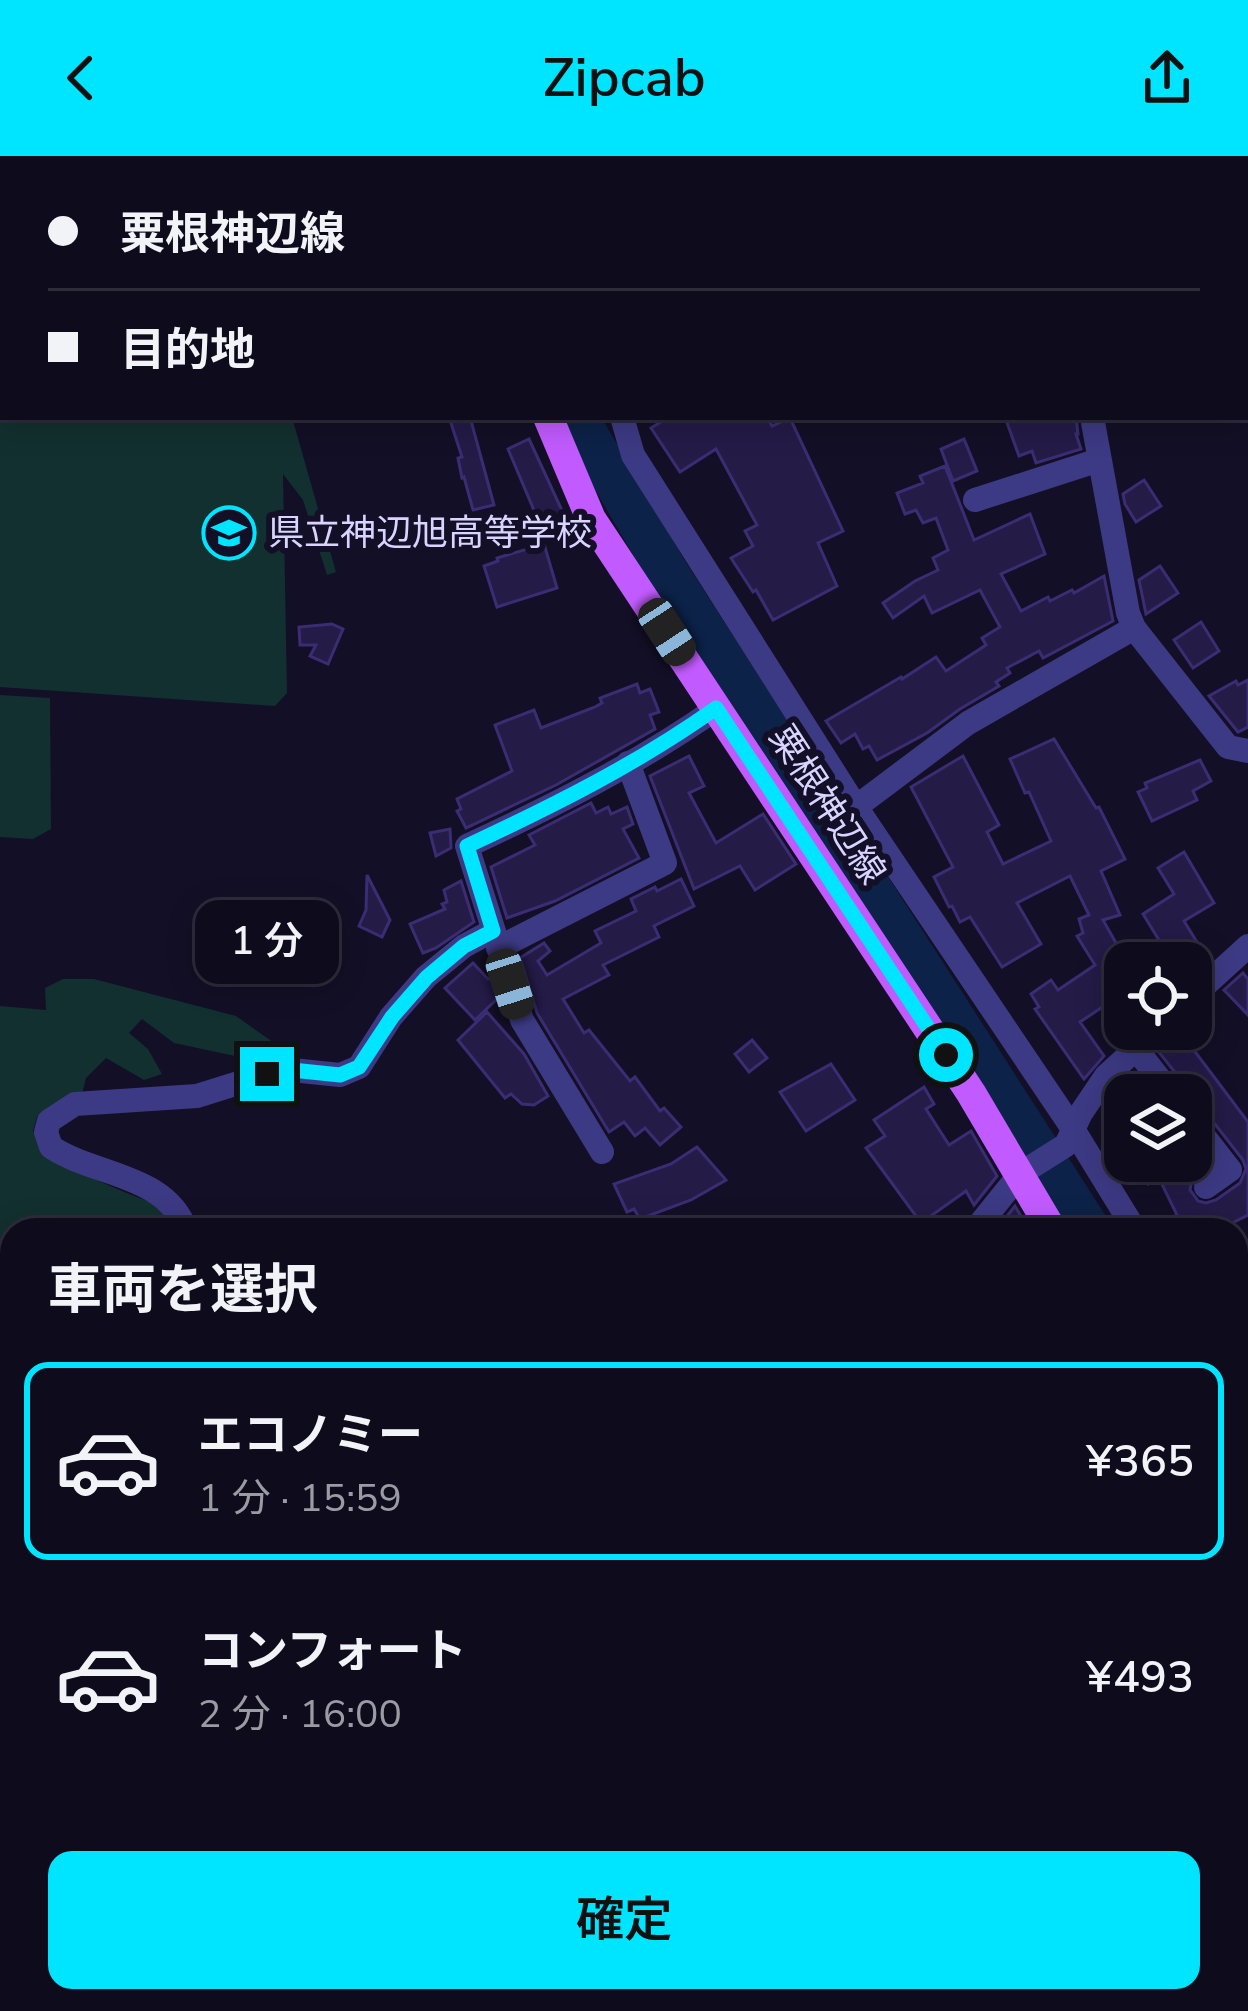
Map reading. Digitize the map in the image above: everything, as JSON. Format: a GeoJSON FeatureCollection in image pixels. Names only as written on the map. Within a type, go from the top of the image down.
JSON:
{"type":"FeatureCollection","features":[{"type":"Feature","properties":{"kind":"main road","name":"粟根神辺線"},"geometry":{"type":"LineString","coordinates":[[549,420],[592,519],[1023,1172],[1046,1218]]}},
{"type":"Feature","properties":{"kind":"street"},"geometry":{"type":"LineString","coordinates":[[623,420],[634,455],[856,807],[1127,1218]]}},
{"type":"Feature","properties":{"kind":"street"},"geometry":{"type":"LineString","coordinates":[[1092,420],[1134,628],[1228,747],[1248,752]]}},
{"type":"Feature","properties":{"kind":"street"},"geometry":{"type":"LineString","coordinates":[[975,500],[1099,460]]}},
{"type":"Feature","properties":{"kind":"street"},"geometry":{"type":"LineString","coordinates":[[856,807],[968,723],[1134,628]]}},
{"type":"Feature","properties":{"kind":"street"},"geometry":{"type":"LineString","coordinates":[[602,1152],[522,1020],[467,846],[675,737],[716,708]]}},
{"type":"Feature","properties":{"kind":"street"},"geometry":{"type":"LineString","coordinates":[[182,1218],[158,1192],[51,1147],[46,1132],[52,1117],[75,1104],[196,1096],[267,1074],[292,1070],[340,1075],[359,1067],[392,1017],[427,977],[464,946],[495,939],[665,862],[628,763]]}},
{"type":"Feature","properties":{"kind":"street"},"geometry":{"type":"LineString","coordinates":[[1212,979],[1248,946]]}},
{"type":"Feature","properties":{"kind":"street"},"geometry":{"type":"LineString","coordinates":[[985,1218],[1023,1172],[1070,1137],[1106,1076],[1134,1050]]}},
{"type":"Feature","properties":{"kind":"street"},"geometry":{"type":"LineString","coordinates":[[1138,1050],[1156,1074]]}},
{"type":"Feature","properties":{"kind":"street"},"geometry":{"type":"LineString","coordinates":[[1206,1187],[1230,1171],[1212,1147]]}},
{"type":"Feature","properties":{"kind":"green space"},"geometry":{"type":"Polygon","coordinates":[[[0,420],[293,420],[336,572],[327,575],[303,500],[283,474],[287,693],[275,706],[0,687],[0,420]]]}},
{"type":"Feature","properties":{"kind":"green space"},"geometry":{"type":"Polygon","coordinates":[[[0,695],[50,698],[51,829],[33,839],[0,837],[0,695]]]}},
{"type":"Feature","properties":{"kind":"green space"},"geometry":{"type":"Polygon","coordinates":[[[63,979],[94,979],[236,1016],[294,1057],[268,1063],[174,1043],[142,1019],[129,1033],[148,1049],[162,1074],[144,1080],[106,1058],[86,1078],[82,1094],[37,1117],[33,1131],[60,1158],[95,1179],[170,1209],[173,1218],[0,1218],[0,1006],[46,1010],[45,988],[63,979]]]}},
{"type":"Feature","properties":{"kind":"building"},"geometry":{"type":"Polygon","coordinates":[[[450,420],[471,420],[494,505],[473,510],[462,478],[458,458],[462,457],[450,420]]]}},
{"type":"Feature","properties":{"kind":"building"},"geometry":{"type":"Polygon","coordinates":[[[664,420],[769,420],[772,426],[791,420],[843,531],[818,543],[837,586],[773,620],[731,558],[753,546],[745,531],[757,525],[716,449],[680,472],[651,428],[664,420]]]}},
{"type":"Feature","properties":{"kind":"building"},"geometry":{"type":"Polygon","coordinates":[[[1006,420],[1076,420],[1081,449],[1036,463],[1032,451],[1019,456],[1006,420]]]}},
{"type":"Feature","properties":{"kind":"building"},"geometry":{"type":"Polygon","coordinates":[[[529,439],[565,517],[560,520],[566,533],[547,541],[508,449],[529,439]]]}},
{"type":"Feature","properties":{"kind":"building"},"geometry":{"type":"Polygon","coordinates":[[[964,439],[977,471],[953,481],[941,449],[964,439]]]}},
{"type":"Feature","properties":{"kind":"building"},"geometry":{"type":"Polygon","coordinates":[[[945,466],[974,540],[1030,514],[1045,554],[1001,574],[1021,611],[1048,597],[1050,601],[1074,593],[1104,576],[1113,621],[1043,658],[1039,651],[1007,668],[1010,673],[996,682],[999,686],[877,760],[855,734],[841,743],[826,721],[936,657],[946,671],[986,645],[982,638],[1000,627],[980,590],[932,613],[924,596],[893,618],[883,603],[938,570],[933,558],[948,550],[936,518],[923,523],[916,510],[905,514],[897,493],[923,483],[920,476],[945,466]]]}},
{"type":"Feature","properties":{"kind":"building"},"geometry":{"type":"Polygon","coordinates":[[[1144,480],[1161,506],[1136,522],[1123,494],[1144,480]]]}},
{"type":"Feature","properties":{"kind":"building"},"geometry":{"type":"Polygon","coordinates":[[[544,544],[557,588],[497,607],[484,566],[544,544]]]}},
{"type":"Feature","properties":{"kind":"building"},"geometry":{"type":"Polygon","coordinates":[[[1160,566],[1178,593],[1146,614],[1139,580],[1160,566]]]}},
{"type":"Feature","properties":{"kind":"building"},"geometry":{"type":"Polygon","coordinates":[[[1201,622],[1219,651],[1193,668],[1174,640],[1201,622]]]}},
{"type":"Feature","properties":{"kind":"building"},"geometry":{"type":"Polygon","coordinates":[[[332,624],[343,629],[328,664],[310,656],[316,645],[300,645],[299,627],[332,624]]]}},
{"type":"Feature","properties":{"kind":"building"},"geometry":{"type":"Polygon","coordinates":[[[1248,680],[1248,727],[1238,732],[1209,696],[1236,681],[1238,685],[1248,680]]]}},
{"type":"Feature","properties":{"kind":"building"},"geometry":{"type":"Polygon","coordinates":[[[637,684],[640,693],[650,689],[659,712],[650,715],[655,729],[556,785],[466,828],[457,799],[512,771],[495,725],[534,710],[541,728],[637,684]]]}},
{"type":"Feature","properties":{"kind":"building"},"geometry":{"type":"Polygon","coordinates":[[[1054,739],[1099,807],[1125,859],[1101,871],[1120,915],[1103,920],[1115,942],[1104,942],[1104,1006],[1080,1022],[1104,1056],[1084,1079],[1035,1009],[1039,1007],[1031,994],[1051,980],[1058,990],[1095,965],[1077,936],[1083,933],[1079,919],[1089,915],[1070,876],[1017,903],[1041,944],[1002,967],[970,917],[960,922],[949,907],[934,877],[953,867],[911,787],[963,756],[999,825],[987,832],[1003,864],[1051,841],[1010,759],[1054,739]]]}},
{"type":"Feature","properties":{"kind":"building"},"geometry":{"type":"Polygon","coordinates":[[[689,756],[704,786],[689,793],[716,843],[763,814],[796,864],[755,890],[740,866],[694,889],[650,776],[689,756]]]}},
{"type":"Feature","properties":{"kind":"building"},"geometry":{"type":"Polygon","coordinates":[[[1200,760],[1211,781],[1193,791],[1197,800],[1152,821],[1138,792],[1147,788],[1145,783],[1200,760]]]}},
{"type":"Feature","properties":{"kind":"building"},"geometry":{"type":"Polygon","coordinates":[[[591,803],[596,813],[608,807],[611,814],[627,807],[633,824],[623,829],[639,858],[555,901],[507,918],[491,867],[535,845],[529,835],[591,803]]]}},
{"type":"Feature","properties":{"kind":"building"},"geometry":{"type":"Polygon","coordinates":[[[450,829],[451,848],[436,856],[430,833],[450,829]]]}},
{"type":"Feature","properties":{"kind":"building"},"geometry":{"type":"Polygon","coordinates":[[[1184,852],[1214,903],[1184,921],[1197,942],[1160,942],[1143,914],[1174,894],[1158,868],[1184,852]]]}},
{"type":"Feature","properties":{"kind":"building"},"geometry":{"type":"Polygon","coordinates":[[[367,875],[390,920],[382,937],[359,926],[366,910],[367,875]]]}},
{"type":"Feature","properties":{"kind":"building"},"geometry":{"type":"Polygon","coordinates":[[[681,879],[694,906],[654,926],[659,937],[603,965],[609,975],[563,999],[584,1033],[589,1030],[630,1081],[635,1077],[660,1111],[664,1108],[681,1127],[660,1145],[645,1128],[635,1136],[624,1122],[609,1132],[537,1013],[520,958],[544,943],[550,951],[538,961],[547,975],[601,943],[595,931],[636,911],[631,899],[681,879]]]}},
{"type":"Feature","properties":{"kind":"building"},"geometry":{"type":"Polygon","coordinates":[[[461,881],[474,922],[423,953],[410,924],[445,909],[444,890],[461,881]]]}},
{"type":"Feature","properties":{"kind":"building"},"geometry":{"type":"Polygon","coordinates":[[[473,963],[491,977],[498,998],[475,1020],[445,988],[473,963]]]}},
{"type":"Feature","properties":{"kind":"building"},"geometry":{"type":"Polygon","coordinates":[[[1243,973],[1248,979],[1248,1015],[1224,990],[1243,973]]]}},
{"type":"Feature","properties":{"kind":"building"},"geometry":{"type":"Polygon","coordinates":[[[487,1012],[524,1054],[548,1096],[534,1105],[522,1104],[511,1094],[505,1098],[458,1040],[487,1012]]]}},
{"type":"Feature","properties":{"kind":"building"},"geometry":{"type":"Polygon","coordinates":[[[752,1040],[767,1058],[749,1072],[735,1054],[752,1040]]]}},
{"type":"Feature","properties":{"kind":"building"},"geometry":{"type":"Polygon","coordinates":[[[1194,1050],[1212,1074],[1176,1074],[1158,1051],[1194,1050]]]}},
{"type":"Feature","properties":{"kind":"building"},"geometry":{"type":"Polygon","coordinates":[[[831,1064],[855,1100],[806,1131],[780,1092],[831,1064]]]}},
{"type":"Feature","properties":{"kind":"building"},"geometry":{"type":"Polygon","coordinates":[[[1212,1074],[1248,1122],[1248,1215],[1170,1218],[1177,1215],[1161,1182],[1191,1182],[1190,1190],[1206,1203],[1240,1183],[1246,1169],[1212,1120],[1212,1074]]]}},
{"type":"Feature","properties":{"kind":"building"},"geometry":{"type":"Polygon","coordinates":[[[924,1087],[934,1104],[926,1109],[949,1145],[971,1131],[997,1176],[974,1205],[966,1191],[928,1218],[917,1218],[866,1148],[885,1136],[874,1120],[924,1087]]]}},
{"type":"Feature","properties":{"kind":"building"},"geometry":{"type":"Polygon","coordinates":[[[697,1147],[726,1180],[691,1200],[643,1218],[634,1209],[627,1212],[614,1184],[671,1164],[697,1147]]]}},
{"type":"Feature","properties":{"kind":"building"},"geometry":{"type":"Polygon","coordinates":[[[1015,1206],[1022,1218],[1006,1218],[1015,1206]]]}},
{"type":"Feature","properties":{"kind":"waterway"},"geometry":{"type":"LineString","coordinates":[[581,420],[666,570],[1082,1218]]}},
{"type":"Feature","properties":{"kind":"place","name":"県立神辺旭高等学校"},"geometry":{"type":"Point","coordinates":[229,533]}},
{"type":"Feature","properties":{"kind":"route"},"geometry":{"type":"LineString","coordinates":[[267,1074],[292,1070],[340,1075],[359,1067],[392,1017],[427,977],[464,946],[493,931],[467,846],[675,737],[716,708],[946,1055]]}}]}
